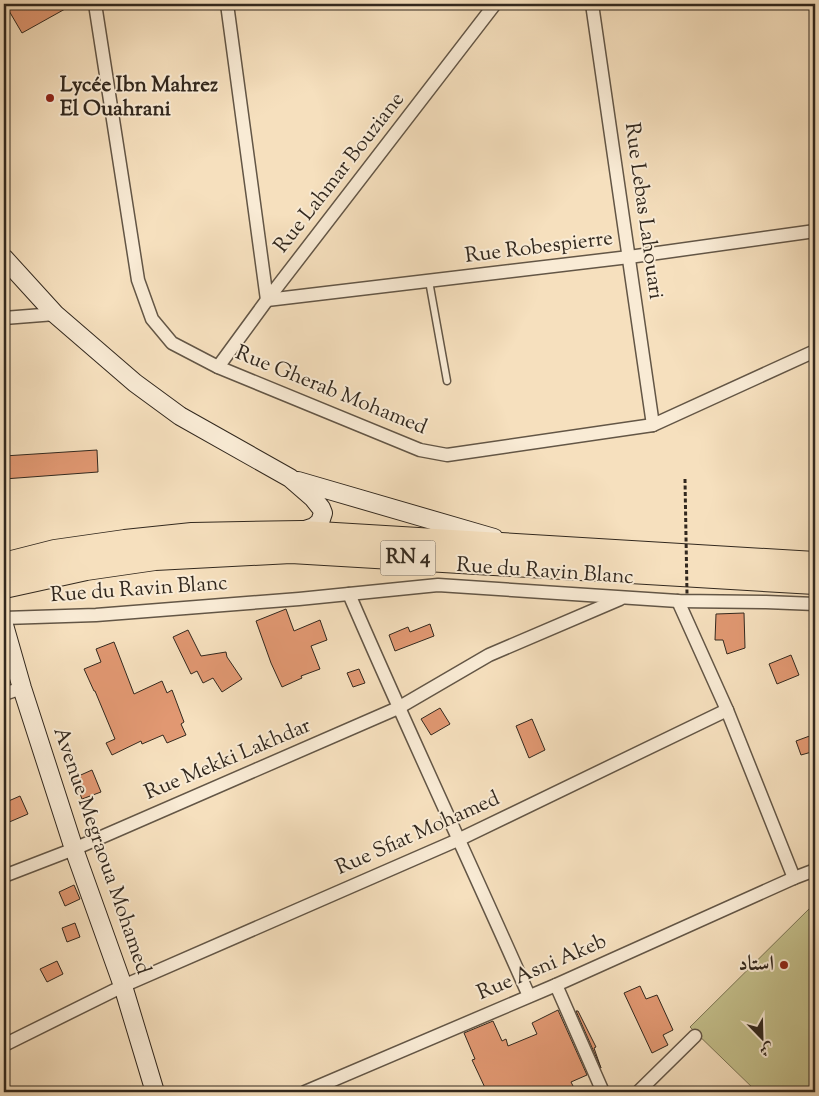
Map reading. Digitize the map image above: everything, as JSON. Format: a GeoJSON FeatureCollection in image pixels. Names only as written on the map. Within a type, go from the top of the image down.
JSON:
{"type":"FeatureCollection","features":[{"type":"Feature","properties":{"kind":"highway","name":"RN 4"},"geometry":{"type":"LineString","coordinates":[[4,565],[56,552],[125,542],[192,535],[287,534],[815,564]]}},
{"type":"Feature","properties":{"kind":"highway","name":"RN 4"},"geometry":{"type":"LineString","coordinates":[[4,586],[86,568],[155,558],[292,551],[815,582]]}},
{"type":"Feature","properties":{"kind":"main road"},"geometry":{"type":"LineString","coordinates":[[4,258],[55,314],[135,383],[180,416],[290,478],[313,498],[318,503],[322,513],[320,522],[305,531],[287,534]]}},
{"type":"Feature","properties":{"kind":"main road"},"geometry":{"type":"LineString","coordinates":[[290,478],[520,546]]}},
{"type":"Feature","properties":{"kind":"main road","name":"Avenue Megraoua Mohamed"},"geometry":{"type":"LineString","coordinates":[[4,625],[22,688],[74,849],[123,986],[155,1092]]}},
{"type":"Feature","properties":{"kind":"street","name":"Rue Gherab Mohamed"},"geometry":{"type":"LineString","coordinates":[[95,4],[138,280],[152,319],[172,343],[218,367],[420,450],[437,454],[459,454],[654,425],[815,351]]}},
{"type":"Feature","properties":{"kind":"street"},"geometry":{"type":"LineString","coordinates":[[227,4],[267,300]]}},
{"type":"Feature","properties":{"kind":"street","name":"Rue Lahmar Bouziane"},"geometry":{"type":"LineString","coordinates":[[218,367],[267,300],[495,4]]}},
{"type":"Feature","properties":{"kind":"street","name":"Rue Lebas Lahouari"},"geometry":{"type":"LineString","coordinates":[[592,4],[654,425]]}},
{"type":"Feature","properties":{"kind":"street","name":"Rue Robespierre"},"geometry":{"type":"LineString","coordinates":[[267,300],[629,257],[815,231]]}},
{"type":"Feature","properties":{"kind":"street"},"geometry":{"type":"LineString","coordinates":[[4,318],[55,314]]}},
{"type":"Feature","properties":{"kind":"street","name":"Rue du Ravin Blanc"},"geometry":{"type":"LineString","coordinates":[[4,618],[96,615],[438,586],[625,598],[682,597],[815,604]]}},
{"type":"Feature","properties":{"kind":"street"},"geometry":{"type":"LineString","coordinates":[[348,594],[530,996]]}},
{"type":"Feature","properties":{"kind":"street"},"geometry":{"type":"LineString","coordinates":[[682,597],[794,878]]}},
{"type":"Feature","properties":{"kind":"street","name":"Rue Mekki Lakhdar"},"geometry":{"type":"LineString","coordinates":[[4,876],[74,849],[398,708],[489,655],[625,598]]}},
{"type":"Feature","properties":{"kind":"street"},"geometry":{"type":"LineString","coordinates":[[4,694],[22,688]]}},
{"type":"Feature","properties":{"kind":"street","name":"Rue Sfiat Mohamed"},"geometry":{"type":"LineString","coordinates":[[4,1045],[123,986],[460,839],[727,710]]}},
{"type":"Feature","properties":{"kind":"street","name":"Rue Asni Akeb"},"geometry":{"type":"LineString","coordinates":[[305,1092],[556,985],[815,870]]}},
{"type":"Feature","properties":{"kind":"street"},"geometry":{"type":"LineString","coordinates":[[556,985],[603,1092]]}},
{"type":"Feature","properties":{"kind":"street"},"geometry":{"type":"LineString","coordinates":[[638,1092],[695,1036]]}},
{"type":"Feature","properties":{"kind":"lane"},"geometry":{"type":"LineString","coordinates":[[430,281],[447,381]]}},
{"type":"Feature","properties":{"kind":"path"},"geometry":{"type":"LineString","coordinates":[[682,597],[685,479]]}},
{"type":"Feature","properties":{"kind":"shaded area","name":"استاد"},"geometry":{"type":"Polygon","coordinates":[[[815,903],[815,1092],[757,1092],[690,1027],[815,903]]]}},
{"type":"Feature","properties":{"kind":"building"},"geometry":{"type":"Polygon","coordinates":[[[5,4],[74,4],[22,33],[5,4]]]}},
{"type":"Feature","properties":{"kind":"building"},"geometry":{"type":"Polygon","coordinates":[[[97,450],[98,472],[4,479],[4,456],[97,450]]]}},
{"type":"Feature","properties":{"kind":"building"},"geometry":{"type":"Polygon","coordinates":[[[286,609],[294,631],[320,620],[327,640],[311,646],[320,669],[301,676],[302,678],[282,687],[256,621],[286,609]]]}},
{"type":"Feature","properties":{"kind":"building"},"geometry":{"type":"Polygon","coordinates":[[[744,613],[745,648],[727,654],[723,640],[715,640],[716,614],[744,613]]]}},
{"type":"Feature","properties":{"kind":"building"},"geometry":{"type":"Polygon","coordinates":[[[430,624],[434,636],[395,651],[389,635],[408,627],[410,632],[430,624]]]}},
{"type":"Feature","properties":{"kind":"building"},"geometry":{"type":"Polygon","coordinates":[[[188,630],[201,656],[226,652],[227,657],[242,679],[222,692],[213,678],[203,683],[197,671],[191,674],[173,637],[188,630]]]}},
{"type":"Feature","properties":{"kind":"building"},"geometry":{"type":"Polygon","coordinates":[[[114,642],[134,694],[162,681],[167,693],[172,690],[184,722],[181,724],[186,735],[167,743],[163,735],[142,744],[141,741],[112,755],[106,743],[115,739],[84,669],[101,662],[96,649],[114,642]]]}},
{"type":"Feature","properties":{"kind":"building"},"geometry":{"type":"Polygon","coordinates":[[[791,655],[799,675],[777,684],[769,664],[791,655]]]}},
{"type":"Feature","properties":{"kind":"building"},"geometry":{"type":"Polygon","coordinates":[[[359,669],[365,683],[353,687],[347,673],[359,669]]]}},
{"type":"Feature","properties":{"kind":"building"},"geometry":{"type":"Polygon","coordinates":[[[440,708],[450,724],[431,735],[421,719],[440,708]]]}},
{"type":"Feature","properties":{"kind":"building"},"geometry":{"type":"Polygon","coordinates":[[[532,719],[545,750],[529,758],[516,726],[532,719]]]}},
{"type":"Feature","properties":{"kind":"building"},"geometry":{"type":"Polygon","coordinates":[[[815,734],[815,751],[801,755],[796,741],[815,734]]]}},
{"type":"Feature","properties":{"kind":"building"},"geometry":{"type":"Polygon","coordinates":[[[92,770],[101,792],[82,799],[74,778],[92,770]]]}},
{"type":"Feature","properties":{"kind":"building"},"geometry":{"type":"Polygon","coordinates":[[[20,796],[28,814],[7,823],[4,815],[4,803],[20,796]]]}},
{"type":"Feature","properties":{"kind":"building"},"geometry":{"type":"Polygon","coordinates":[[[74,885],[80,899],[65,906],[59,892],[74,885]]]}},
{"type":"Feature","properties":{"kind":"building"},"geometry":{"type":"Polygon","coordinates":[[[75,923],[80,937],[67,942],[62,928],[75,923]]]}},
{"type":"Feature","properties":{"kind":"building"},"geometry":{"type":"Polygon","coordinates":[[[57,961],[63,974],[47,982],[40,969],[57,961]]]}},
{"type":"Feature","properties":{"kind":"building"},"geometry":{"type":"Polygon","coordinates":[[[640,986],[646,999],[657,995],[673,1030],[663,1035],[668,1045],[652,1053],[624,993],[640,986]]]}},
{"type":"Feature","properties":{"kind":"building"},"geometry":{"type":"Polygon","coordinates":[[[558,1010],[587,1075],[571,1082],[576,1092],[487,1092],[472,1060],[475,1059],[464,1033],[493,1021],[502,1041],[506,1039],[508,1046],[537,1034],[532,1023],[558,1010]]]}},
{"type":"Feature","properties":{"kind":"building"},"geometry":{"type":"Polygon","coordinates":[[[576,1011],[578,1011],[596,1047],[594,1048],[601,1068],[576,1011]]]}},
{"type":"Feature","properties":{"kind":"place","name":"Lycée Ibn Mahrez El Ouahrani"},"geometry":{"type":"Point","coordinates":[50,98]}},
{"type":"Feature","properties":{"kind":"place","name":"استاد"},"geometry":{"type":"Point","coordinates":[784,965]}}]}
